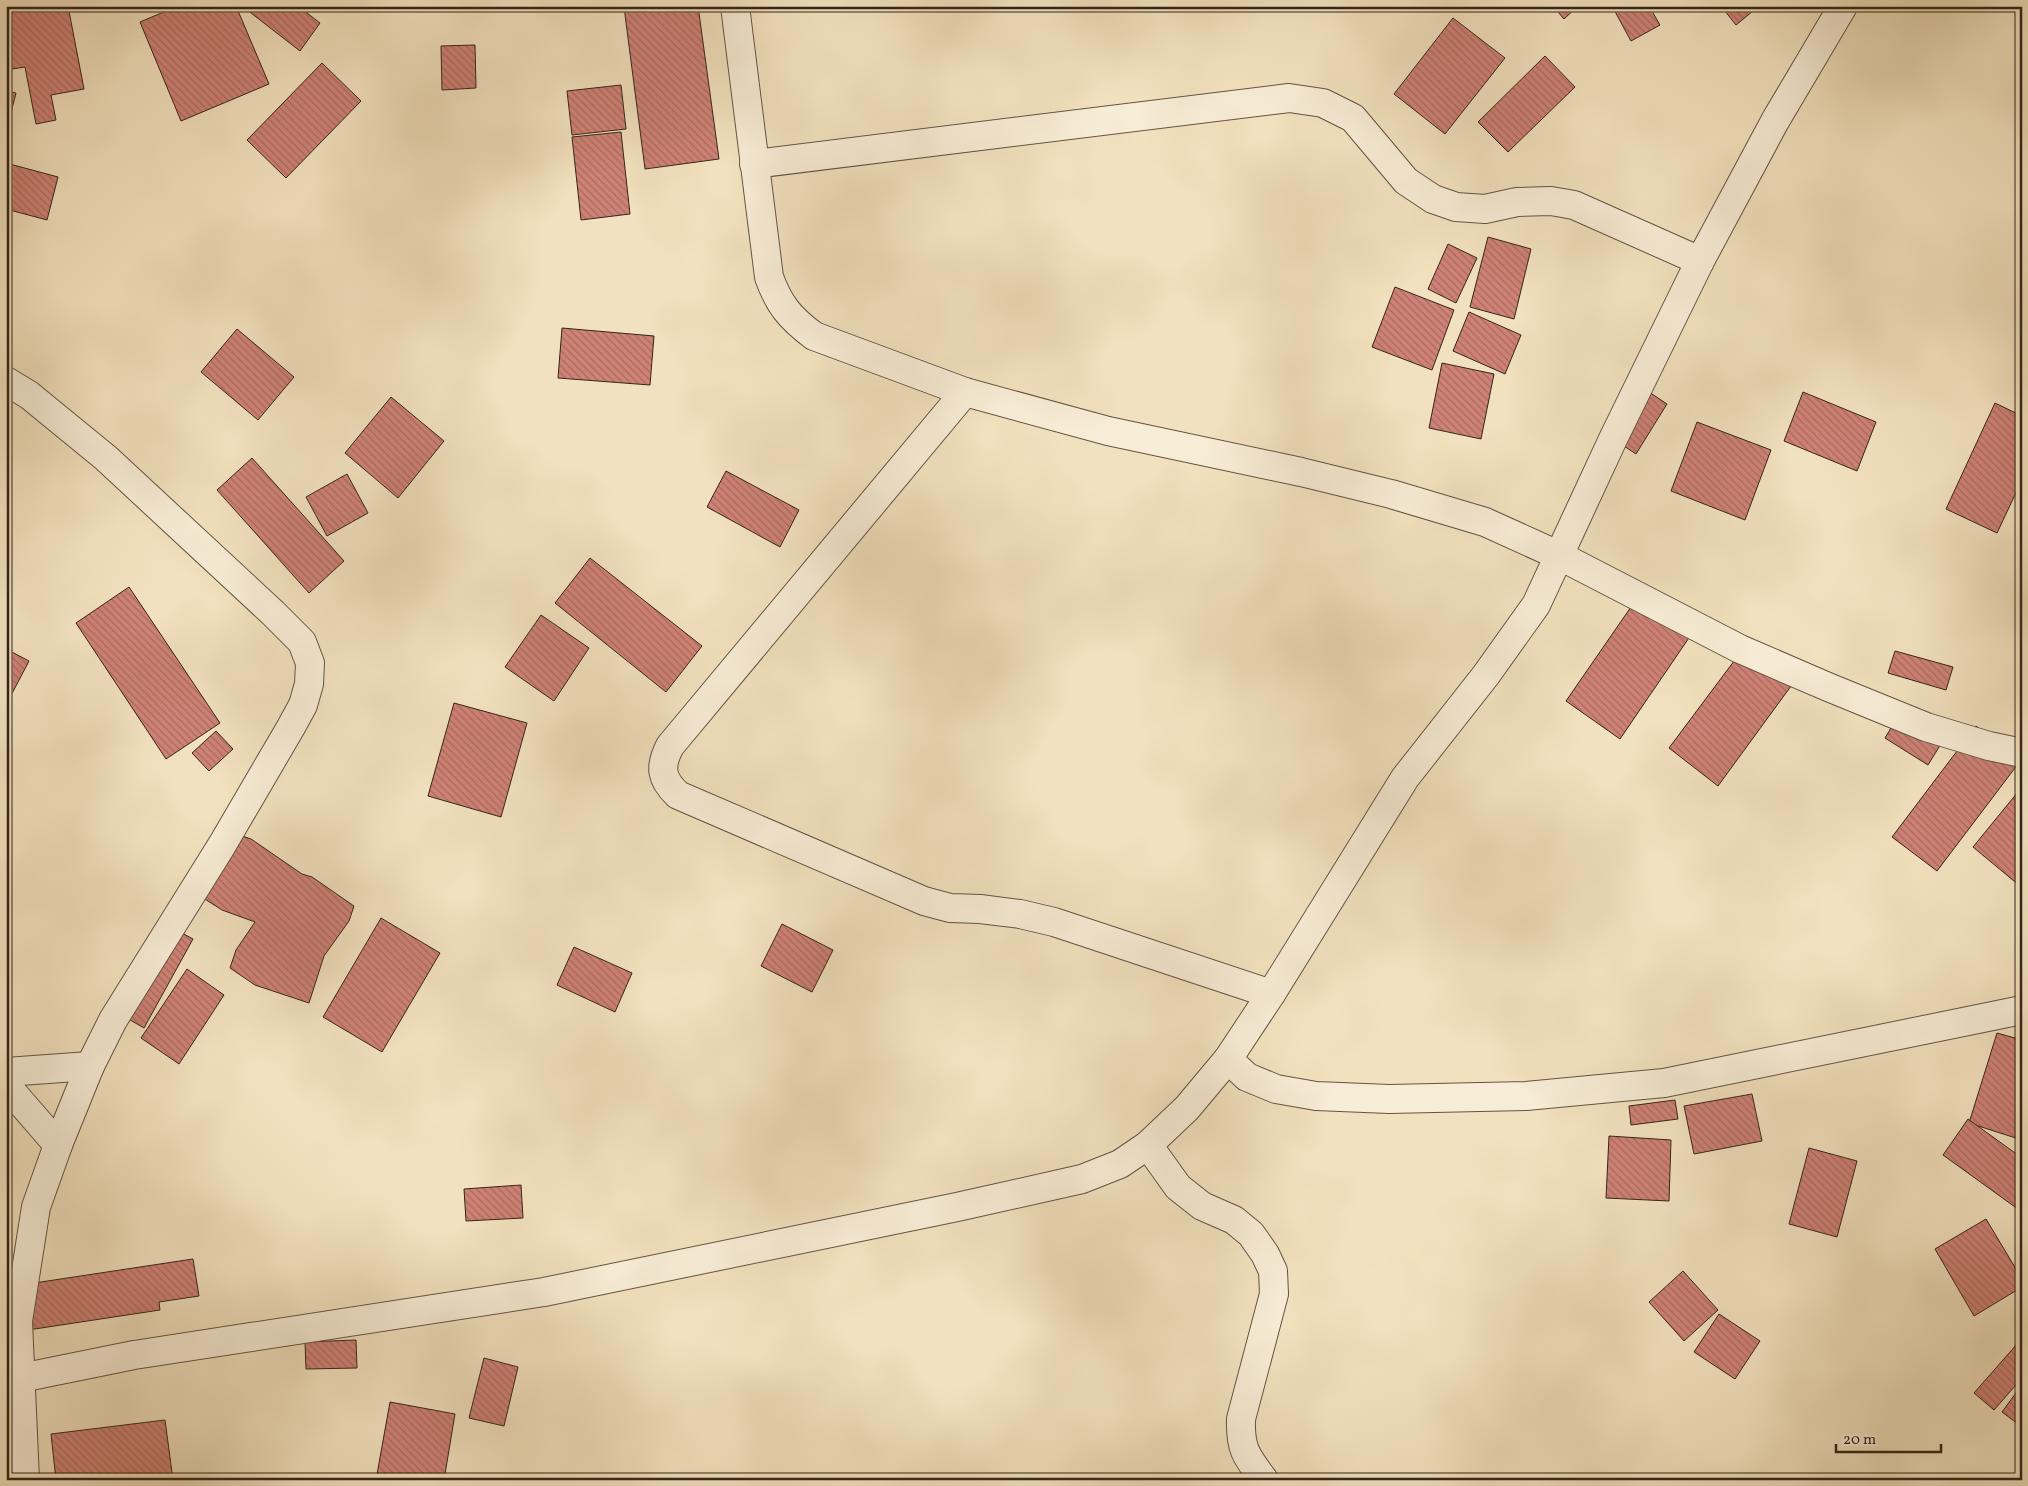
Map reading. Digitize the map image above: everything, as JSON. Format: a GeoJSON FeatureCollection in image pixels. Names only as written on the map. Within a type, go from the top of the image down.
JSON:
{"type":"FeatureCollection","features":[{"type":"Feature","properties":{"kind":"street"},"geometry":{"type":"LineString","coordinates":[[735,6],[769,277],[776,297],[785,311],[814,336],[965,392],[1108,431],[1301,472],[1391,494],[1485,522],[1560,556],[1740,649],[1828,687],[1926,727],[1990,746],[2022,753]]}},
{"type":"Feature","properties":{"kind":"street"},"geometry":{"type":"LineString","coordinates":[[13,1380],[134,1356],[544,1292],[928,1213],[1082,1179],[1120,1164],[1148,1144],[1187,1108],[1228,1059],[1271,994],[1405,778],[1486,675],[1536,605],[1613,439],[1700,261],[1775,121],[1843,6]]}},
{"type":"Feature","properties":{"kind":"street"},"geometry":{"type":"LineString","coordinates":[[754,164],[1289,98],[1323,103],[1353,118],[1406,181],[1433,199],[1456,207],[1486,209],[1518,202],[1551,200],[1574,205],[1700,261]]}},
{"type":"Feature","properties":{"kind":"street"},"geometry":{"type":"LineString","coordinates":[[6,381],[29,395],[106,458],[274,613],[302,642],[310,663],[309,684],[303,705],[292,727],[222,845],[113,1020],[90,1066],[58,1145],[36,1207],[18,1321],[13,1380],[25,1480]]}},
{"type":"Feature","properties":{"kind":"street"},"geometry":{"type":"LineString","coordinates":[[965,392],[670,746],[664,758],[663,766],[663,774],[668,786],[678,795],[924,901],[950,908],[980,909],[1020,914],[1054,922],[1271,994]]}},
{"type":"Feature","properties":{"kind":"street"},"geometry":{"type":"LineString","coordinates":[[1228,1059],[1247,1077],[1276,1089],[1316,1096],[1389,1099],[1526,1096],[1664,1083],[2022,1010]]}},
{"type":"Feature","properties":{"kind":"street"},"geometry":{"type":"LineString","coordinates":[[6,1072],[90,1066]]}},
{"type":"Feature","properties":{"kind":"street"},"geometry":{"type":"LineString","coordinates":[[6,1084],[58,1145]]}},
{"type":"Feature","properties":{"kind":"street"},"geometry":{"type":"LineString","coordinates":[[1148,1144],[1178,1187],[1202,1206],[1234,1220],[1251,1234],[1265,1254],[1273,1271],[1274,1294],[1241,1419],[1240,1438],[1246,1456],[1264,1480]]}},
{"type":"Feature","properties":{"kind":"building"},"geometry":{"type":"Polygon","coordinates":[[[6,6],[68,6],[84,89],[51,95],[56,120],[36,124],[25,67],[6,70],[6,6]]]}},
{"type":"Feature","properties":{"kind":"building"},"geometry":{"type":"Polygon","coordinates":[[[178,6],[236,6],[269,84],[181,121],[140,22],[178,6]]]}},
{"type":"Feature","properties":{"kind":"building"},"geometry":{"type":"Polygon","coordinates":[[[242,6],[298,6],[320,23],[300,51],[242,6]]]}},
{"type":"Feature","properties":{"kind":"building"},"geometry":{"type":"Polygon","coordinates":[[[698,6],[719,159],[645,169],[624,7],[698,6]]]}},
{"type":"Feature","properties":{"kind":"building"},"geometry":{"type":"Polygon","coordinates":[[[1553,6],[1578,6],[1564,19],[1553,6]]]}},
{"type":"Feature","properties":{"kind":"building"},"geometry":{"type":"Polygon","coordinates":[[[1612,6],[1649,6],[1660,25],[1631,41],[1612,6]]]}},
{"type":"Feature","properties":{"kind":"building"},"geometry":{"type":"Polygon","coordinates":[[[1721,6],[1759,6],[1736,25],[1721,6]]]}},
{"type":"Feature","properties":{"kind":"building"},"geometry":{"type":"Polygon","coordinates":[[[1453,18],[1505,58],[1445,134],[1394,94],[1453,18]]]}},
{"type":"Feature","properties":{"kind":"building"},"geometry":{"type":"Polygon","coordinates":[[[475,45],[476,88],[442,90],[441,46],[475,45]]]}},
{"type":"Feature","properties":{"kind":"building"},"geometry":{"type":"Polygon","coordinates":[[[1545,56],[1575,87],[1508,152],[1478,122],[1545,56]]]}},
{"type":"Feature","properties":{"kind":"building"},"geometry":{"type":"Polygon","coordinates":[[[322,63],[361,101],[286,178],[247,140],[322,63]]]}},
{"type":"Feature","properties":{"kind":"building"},"geometry":{"type":"Polygon","coordinates":[[[621,85],[626,129],[572,135],[567,91],[621,85]]]}},
{"type":"Feature","properties":{"kind":"building"},"geometry":{"type":"Polygon","coordinates":[[[6,91],[16,93],[6,132],[6,91]]]}},
{"type":"Feature","properties":{"kind":"building"},"geometry":{"type":"Polygon","coordinates":[[[621,132],[630,214],[581,220],[572,137],[621,132]]]}},
{"type":"Feature","properties":{"kind":"building"},"geometry":{"type":"Polygon","coordinates":[[[6,163],[58,177],[47,220],[6,209],[6,163]]]}},
{"type":"Feature","properties":{"kind":"building"},"geometry":{"type":"Polygon","coordinates":[[[1488,237],[1531,249],[1514,319],[1470,307],[1488,237]]]}},
{"type":"Feature","properties":{"kind":"building"},"geometry":{"type":"Polygon","coordinates":[[[1448,244],[1477,258],[1456,303],[1428,289],[1448,244]]]}},
{"type":"Feature","properties":{"kind":"building"},"geometry":{"type":"Polygon","coordinates":[[[1395,287],[1454,310],[1432,370],[1372,347],[1395,287]]]}},
{"type":"Feature","properties":{"kind":"building"},"geometry":{"type":"Polygon","coordinates":[[[1469,312],[1521,335],[1505,374],[1453,351],[1469,312]]]}},
{"type":"Feature","properties":{"kind":"building"},"geometry":{"type":"Polygon","coordinates":[[[562,328],[654,336],[650,385],[558,378],[562,328]]]}},
{"type":"Feature","properties":{"kind":"building"},"geometry":{"type":"Polygon","coordinates":[[[237,329],[294,377],[258,420],[201,372],[237,329]]]}},
{"type":"Feature","properties":{"kind":"building"},"geometry":{"type":"Polygon","coordinates":[[[1442,363],[1494,374],[1481,439],[1429,428],[1442,363]]]}},
{"type":"Feature","properties":{"kind":"building"},"geometry":{"type":"Polygon","coordinates":[[[1646,390],[1667,404],[1636,454],[1615,440],[1646,390]]]}},
{"type":"Feature","properties":{"kind":"building"},"geometry":{"type":"Polygon","coordinates":[[[1803,392],[1876,422],[1857,471],[1784,441],[1803,392]]]}},
{"type":"Feature","properties":{"kind":"building"},"geometry":{"type":"Polygon","coordinates":[[[391,397],[444,441],[398,498],[345,453],[391,397]]]}},
{"type":"Feature","properties":{"kind":"building"},"geometry":{"type":"Polygon","coordinates":[[[1995,403],[2022,416],[2022,480],[1997,533],[1946,509],[1995,403]]]}},
{"type":"Feature","properties":{"kind":"building"},"geometry":{"type":"Polygon","coordinates":[[[1697,422],[1771,450],[1745,520],[1671,491],[1697,422]]]}},
{"type":"Feature","properties":{"kind":"building"},"geometry":{"type":"Polygon","coordinates":[[[252,458],[344,561],[309,593],[217,490],[252,458]]]}},
{"type":"Feature","properties":{"kind":"building"},"geometry":{"type":"Polygon","coordinates":[[[726,471],[799,510],[780,547],[707,507],[726,471]]]}},
{"type":"Feature","properties":{"kind":"building"},"geometry":{"type":"Polygon","coordinates":[[[347,474],[368,513],[327,536],[306,497],[347,474]]]}},
{"type":"Feature","properties":{"kind":"building"},"geometry":{"type":"Polygon","coordinates":[[[590,558],[702,646],[666,692],[555,603],[590,558]]]}},
{"type":"Feature","properties":{"kind":"building"},"geometry":{"type":"Polygon","coordinates":[[[129,587],[220,723],[166,759],[76,623],[129,587]]]}},
{"type":"Feature","properties":{"kind":"building"},"geometry":{"type":"Polygon","coordinates":[[[1642,591],[1695,629],[1620,739],[1566,701],[1642,591]]]}},
{"type":"Feature","properties":{"kind":"building"},"geometry":{"type":"Polygon","coordinates":[[[541,615],[589,648],[554,701],[505,667],[541,615]]]}},
{"type":"Feature","properties":{"kind":"building"},"geometry":{"type":"Polygon","coordinates":[[[1746,645],[1794,682],[1718,786],[1669,748],[1746,645]]]}},
{"type":"Feature","properties":{"kind":"building"},"geometry":{"type":"Polygon","coordinates":[[[6,649],[29,661],[6,705],[6,649]]]}},
{"type":"Feature","properties":{"kind":"building"},"geometry":{"type":"Polygon","coordinates":[[[1895,651],[1953,667],[1946,690],[1888,673],[1895,651]]]}},
{"type":"Feature","properties":{"kind":"building"},"geometry":{"type":"Polygon","coordinates":[[[454,703],[527,723],[501,817],[428,796],[454,703]]]}},
{"type":"Feature","properties":{"kind":"building"},"geometry":{"type":"Polygon","coordinates":[[[1900,713],[1944,739],[1928,765],[1885,738],[1900,713]]]}},
{"type":"Feature","properties":{"kind":"building"},"geometry":{"type":"Polygon","coordinates":[[[1976,726],[2021,760],[1937,871],[1892,837],[1976,726]]]}},
{"type":"Feature","properties":{"kind":"building"},"geometry":{"type":"Polygon","coordinates":[[[216,731],[233,749],[209,771],[192,753],[216,731]]]}},
{"type":"Feature","properties":{"kind":"building"},"geometry":{"type":"Polygon","coordinates":[[[2022,787],[2022,884],[2020,886],[1973,847],[2022,787]]]}},
{"type":"Feature","properties":{"kind":"building"},"geometry":{"type":"Polygon","coordinates":[[[236,834],[251,839],[302,874],[312,877],[354,906],[349,921],[324,956],[309,1003],[255,985],[230,968],[236,950],[255,922],[222,910],[200,896],[236,834]]]}},
{"type":"Feature","properties":{"kind":"building"},"geometry":{"type":"Polygon","coordinates":[[[381,918],[440,953],[382,1052],[323,1017],[381,918]]]}},
{"type":"Feature","properties":{"kind":"building"},"geometry":{"type":"Polygon","coordinates":[[[782,924],[833,950],[812,992],[761,966],[782,924]]]}},
{"type":"Feature","properties":{"kind":"building"},"geometry":{"type":"Polygon","coordinates":[[[167,925],[193,939],[144,1028],[118,1013],[167,925]]]}},
{"type":"Feature","properties":{"kind":"building"},"geometry":{"type":"Polygon","coordinates":[[[574,947],[632,973],[615,1012],[557,985],[574,947]]]}},
{"type":"Feature","properties":{"kind":"building"},"geometry":{"type":"Polygon","coordinates":[[[187,969],[224,995],[179,1064],[141,1038],[187,969]]]}},
{"type":"Feature","properties":{"kind":"building"},"geometry":{"type":"Polygon","coordinates":[[[1997,1033],[2022,1040],[2022,1140],[1969,1123],[1997,1033]]]}},
{"type":"Feature","properties":{"kind":"building"},"geometry":{"type":"Polygon","coordinates":[[[1752,1094],[1762,1141],[1694,1154],[1684,1106],[1752,1094]]]}},
{"type":"Feature","properties":{"kind":"building"},"geometry":{"type":"Polygon","coordinates":[[[1675,1100],[1678,1119],[1631,1125],[1629,1106],[1675,1100]]]}},
{"type":"Feature","properties":{"kind":"building"},"geometry":{"type":"Polygon","coordinates":[[[1968,1119],[2022,1158],[2022,1212],[1943,1155],[1968,1119]]]}},
{"type":"Feature","properties":{"kind":"building"},"geometry":{"type":"Polygon","coordinates":[[[1609,1136],[1671,1140],[1669,1201],[1606,1198],[1609,1136]]]}},
{"type":"Feature","properties":{"kind":"building"},"geometry":{"type":"Polygon","coordinates":[[[1809,1148],[1857,1161],[1837,1237],[1789,1224],[1809,1148]]]}},
{"type":"Feature","properties":{"kind":"building"},"geometry":{"type":"Polygon","coordinates":[[[521,1185],[523,1218],[466,1221],[464,1189],[521,1185]]]}},
{"type":"Feature","properties":{"kind":"building"},"geometry":{"type":"Polygon","coordinates":[[[1986,1219],[2022,1279],[2022,1287],[1974,1316],[1935,1249],[1986,1219]]]}},
{"type":"Feature","properties":{"kind":"building"},"geometry":{"type":"Polygon","coordinates":[[[193,1259],[199,1296],[159,1302],[160,1310],[28,1330],[21,1285],[193,1259]]]}},
{"type":"Feature","properties":{"kind":"building"},"geometry":{"type":"Polygon","coordinates":[[[1683,1271],[1718,1310],[1684,1341],[1649,1302],[1683,1271]]]}},
{"type":"Feature","properties":{"kind":"building"},"geometry":{"type":"Polygon","coordinates":[[[1719,1314],[1760,1341],[1735,1379],[1694,1352],[1719,1314]]]}},
{"type":"Feature","properties":{"kind":"building"},"geometry":{"type":"Polygon","coordinates":[[[356,1340],[357,1368],[306,1369],[305,1342],[356,1340]]]}},
{"type":"Feature","properties":{"kind":"building"},"geometry":{"type":"Polygon","coordinates":[[[2017,1344],[2022,1348],[2022,1378],[1994,1410],[1974,1393],[2017,1344]]]}},
{"type":"Feature","properties":{"kind":"building"},"geometry":{"type":"Polygon","coordinates":[[[484,1358],[518,1367],[504,1426],[469,1418],[484,1358]]]}},
{"type":"Feature","properties":{"kind":"building"},"geometry":{"type":"Polygon","coordinates":[[[2022,1386],[2022,1427],[2002,1412],[2022,1386]]]}},
{"type":"Feature","properties":{"kind":"building"},"geometry":{"type":"Polygon","coordinates":[[[390,1402],[455,1414],[444,1480],[376,1480],[390,1402]]]}},
{"type":"Feature","properties":{"kind":"building"},"geometry":{"type":"Polygon","coordinates":[[[165,1420],[173,1480],[56,1480],[51,1434],[165,1420]]]}}]}
